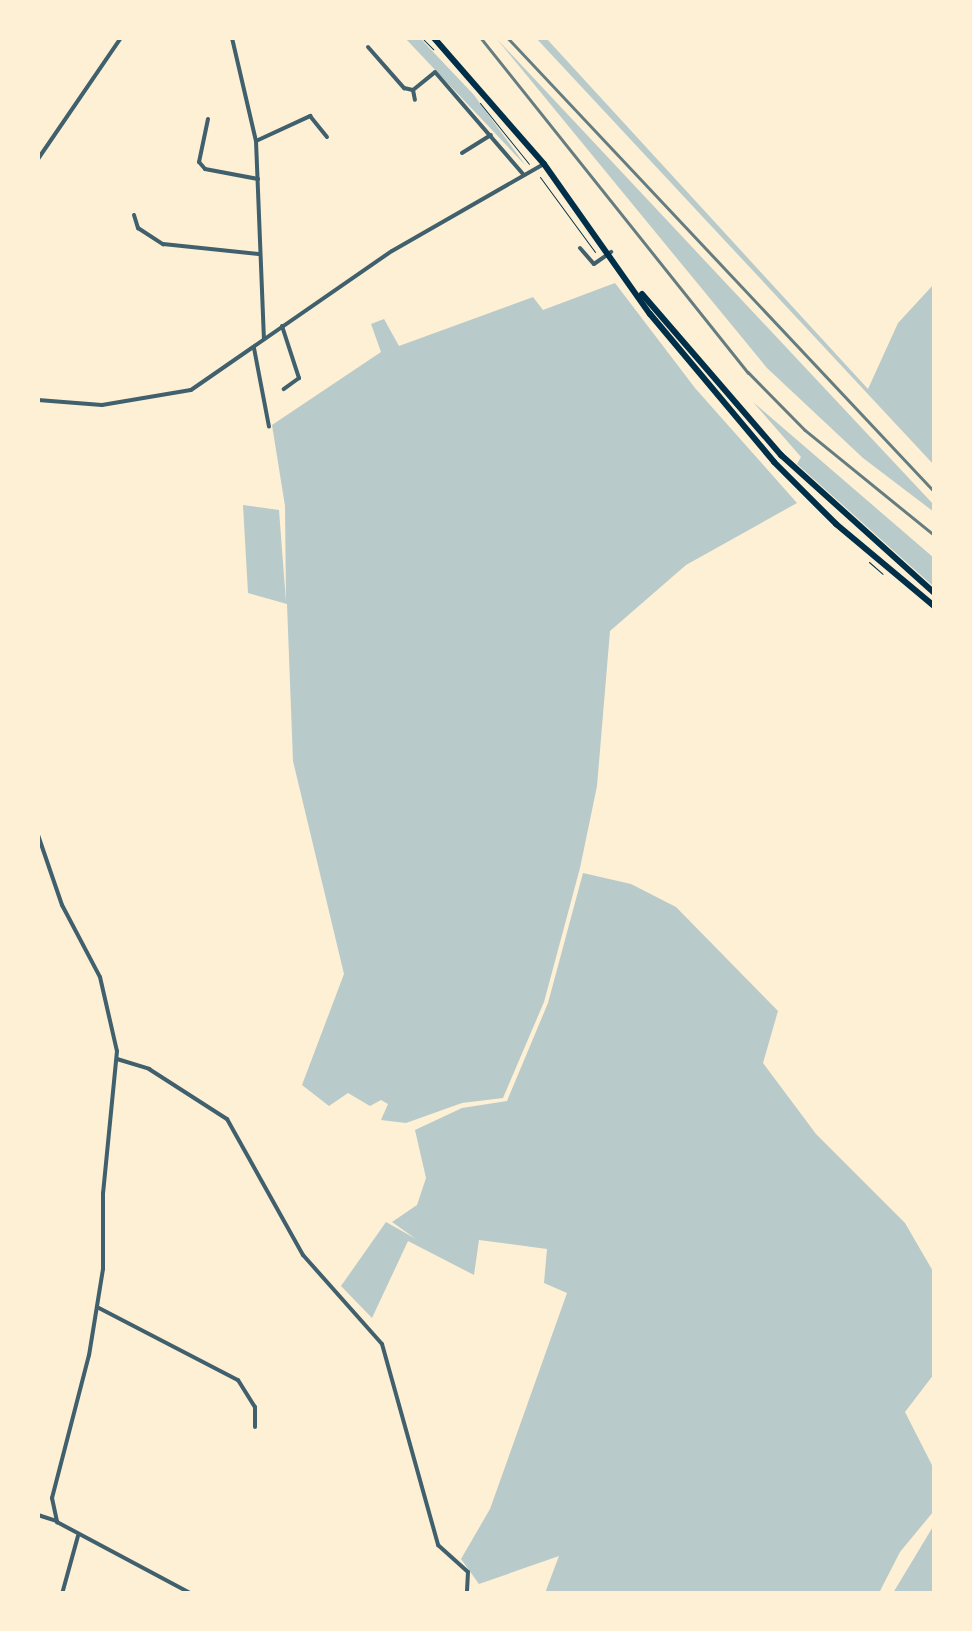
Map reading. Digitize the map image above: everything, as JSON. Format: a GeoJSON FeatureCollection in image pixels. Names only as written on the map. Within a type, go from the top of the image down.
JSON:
{"type":"FeatureCollection","features":[{"type":"Feature","properties":{"kind":"highway"},"geometry":{"type":"LineString","coordinates":[[434,38],[544,164],[641,294],[780,455],[934,593]]}},
{"type":"Feature","properties":{"kind":"highway"},"geometry":{"type":"LineString","coordinates":[[641,294],[650,314],[774,462],[836,524],[934,606]]}},
{"type":"Feature","properties":{"kind":"street"},"geometry":{"type":"LineString","coordinates":[[38,159],[121,38]]}},
{"type":"Feature","properties":{"kind":"street"},"geometry":{"type":"LineString","coordinates":[[232,38],[256,141],[264,339]]}},
{"type":"Feature","properties":{"kind":"street"},"geometry":{"type":"LineString","coordinates":[[368,47],[370,57],[414,90],[415,100]]}},
{"type":"Feature","properties":{"kind":"street"},"geometry":{"type":"LineString","coordinates":[[414,90],[435,72],[524,175]]}},
{"type":"Feature","properties":{"kind":"street"},"geometry":{"type":"LineString","coordinates":[[256,141],[310,116],[328,137]]}},
{"type":"Feature","properties":{"kind":"street"},"geometry":{"type":"LineString","coordinates":[[208,119],[200,162],[205,169],[258,179]]}},
{"type":"Feature","properties":{"kind":"street"},"geometry":{"type":"LineString","coordinates":[[462,154],[491,135]]}},
{"type":"Feature","properties":{"kind":"street"},"geometry":{"type":"LineString","coordinates":[[190,161],[200,162]]}},
{"type":"Feature","properties":{"kind":"street"},"geometry":{"type":"LineString","coordinates":[[38,400],[102,406],[191,390],[392,251],[544,164]]}},
{"type":"Feature","properties":{"kind":"street"},"geometry":{"type":"LineString","coordinates":[[134,216],[138,228],[163,244],[258,254]]}},
{"type":"Feature","properties":{"kind":"street"},"geometry":{"type":"LineString","coordinates":[[580,248],[594,264],[611,252]]}},
{"type":"Feature","properties":{"kind":"street"},"geometry":{"type":"LineString","coordinates":[[38,306],[42,370],[38,387]]}},
{"type":"Feature","properties":{"kind":"street"},"geometry":{"type":"LineString","coordinates":[[282,326],[299,378],[284,389]]}},
{"type":"Feature","properties":{"kind":"street"},"geometry":{"type":"LineString","coordinates":[[254,348],[268,427]]}},
{"type":"Feature","properties":{"kind":"street"},"geometry":{"type":"LineString","coordinates":[[38,835],[62,905],[100,977],[117,1058],[97,1306],[52,1498],[57,1522]]}},
{"type":"Feature","properties":{"kind":"street"},"geometry":{"type":"LineString","coordinates":[[117,1058],[150,1068],[227,1119],[302,1255],[382,1344],[438,1546],[468,1572],[467,1594]]}},
{"type":"Feature","properties":{"kind":"street"},"geometry":{"type":"LineString","coordinates":[[97,1306],[238,1380],[255,1407],[254,1427]]}},
{"type":"Feature","properties":{"kind":"street"},"geometry":{"type":"LineString","coordinates":[[38,1515],[192,1594]]}},
{"type":"Feature","properties":{"kind":"street"},"geometry":{"type":"LineString","coordinates":[[62,1594],[78,1536]]}},
{"type":"Feature","properties":{"kind":"path"},"geometry":{"type":"LineString","coordinates":[[422,38],[438,55]]}},
{"type":"Feature","properties":{"kind":"path"},"geometry":{"type":"LineString","coordinates":[[476,97],[600,259]]}},
{"type":"Feature","properties":{"kind":"shaded area"},"geometry":{"type":"Polygon","coordinates":[[[405,38],[420,38],[474,95],[526,166],[405,38]]]}},
{"type":"Feature","properties":{"kind":"shaded area"},"geometry":{"type":"Polygon","coordinates":[[[496,38],[934,505],[934,512],[863,458],[767,368],[496,38]]]}},
{"type":"Feature","properties":{"kind":"shaded area"},"geometry":{"type":"Polygon","coordinates":[[[536,38],[546,38],[868,389],[898,323],[934,284],[934,465],[536,38]]]}},
{"type":"Feature","properties":{"kind":"shaded area"},"geometry":{"type":"Polygon","coordinates":[[[615,283],[695,388],[797,503],[686,565],[610,631],[597,786],[580,868],[544,1002],[503,1098],[462,1103],[406,1123],[381,1120],[388,1104],[381,1100],[370,1106],[348,1093],[329,1106],[302,1085],[344,974],[293,761],[287,604],[248,593],[243,505],[279,510],[286,602],[285,506],[272,425],[381,352],[371,324],[384,319],[399,346],[533,297],[543,310],[615,283]]]}},
{"type":"Feature","properties":{"kind":"shaded area"},"geometry":{"type":"Polygon","coordinates":[[[753,402],[934,558],[934,587],[797,464],[801,457],[753,402]]]}},
{"type":"Feature","properties":{"kind":"shaded area"},"geometry":{"type":"Polygon","coordinates":[[[583,873],[631,884],[676,907],[778,1011],[763,1063],[816,1134],[905,1223],[934,1273],[934,1374],[905,1412],[934,1469],[934,1525],[933,1512],[900,1552],[879,1593],[545,1593],[559,1556],[479,1584],[461,1559],[490,1509],[567,1293],[544,1283],[547,1249],[479,1240],[474,1275],[408,1241],[372,1318],[341,1286],[386,1222],[416,1239],[392,1222],[417,1205],[426,1178],[415,1130],[462,1108],[507,1101],[548,1003],[583,873]]]}},
{"type":"Feature","properties":{"kind":"shaded area"},"geometry":{"type":"Polygon","coordinates":[[[934,1525],[934,1593],[893,1593],[934,1525]]]}},
{"type":"Feature","properties":{"kind":"railway"},"geometry":{"type":"LineString","coordinates":[[481,38],[748,372],[805,430],[934,535]]}},
{"type":"Feature","properties":{"kind":"railway"},"geometry":{"type":"LineString","coordinates":[[508,38],[934,491]]}}]}
